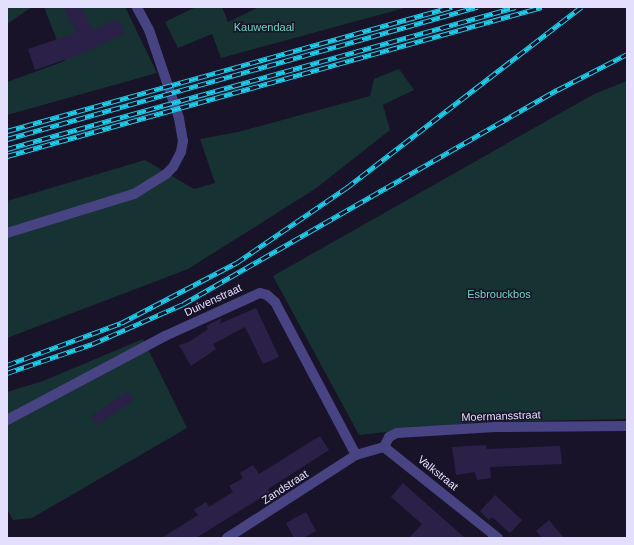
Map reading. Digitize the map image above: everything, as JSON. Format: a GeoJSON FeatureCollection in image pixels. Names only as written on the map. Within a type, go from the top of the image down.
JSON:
{"type":"FeatureCollection","features":[{"type":"Feature","properties":{"kind":"street"},"geometry":{"type":"LineString","coordinates":[[7,233],[134,194],[165,175],[173,167],[181,152],[183,141],[179,118],[149,30],[137,7]]}},
{"type":"Feature","properties":{"kind":"street","name":"Duivenstraat"},"geometry":{"type":"LineString","coordinates":[[7,420],[164,336],[260,293],[267,295],[275,302],[356,455]]}},
{"type":"Feature","properties":{"kind":"street","name":"Moermansstraat"},"geometry":{"type":"LineString","coordinates":[[384,447],[389,437],[397,433],[495,427],[627,426]]}},
{"type":"Feature","properties":{"kind":"street"},"geometry":{"type":"LineString","coordinates":[[356,455],[384,447]]}},
{"type":"Feature","properties":{"kind":"street","name":"Valkstraat"},"geometry":{"type":"LineString","coordinates":[[384,447],[498,538]]}},
{"type":"Feature","properties":{"kind":"street","name":"Zandstraat"},"geometry":{"type":"LineString","coordinates":[[227,538],[356,455]]}},
{"type":"Feature","properties":{"kind":"green space"},"geometry":{"type":"Polygon","coordinates":[[[7,7],[32,7],[7,24],[7,7]]]}},
{"type":"Feature","properties":{"kind":"green space"},"geometry":{"type":"Polygon","coordinates":[[[44,7],[125,7],[157,73],[7,115],[7,82],[65,61],[44,7]]]}},
{"type":"Feature","properties":{"kind":"green space","name":"Kauwendaal"},"geometry":{"type":"Polygon","coordinates":[[[196,7],[222,7],[228,22],[259,7],[408,7],[221,58],[212,34],[178,48],[165,22],[196,7]]]}},
{"type":"Feature","properties":{"kind":"green space"},"geometry":{"type":"Polygon","coordinates":[[[399,69],[414,90],[383,105],[390,130],[315,189],[188,269],[7,338],[7,201],[145,160],[194,189],[215,183],[200,139],[238,132],[370,96],[374,79],[399,69]]]}},
{"type":"Feature","properties":{"kind":"green space","name":"Esbrouckbos"},"geometry":{"type":"Polygon","coordinates":[[[627,81],[627,419],[478,422],[359,435],[273,276],[594,94],[627,81]]]}},
{"type":"Feature","properties":{"kind":"green space"},"geometry":{"type":"Polygon","coordinates":[[[143,339],[187,428],[32,518],[13,520],[7,509],[7,392],[43,381],[143,339]]]}},
{"type":"Feature","properties":{"kind":"building"},"geometry":{"type":"Polygon","coordinates":[[[63,7],[81,7],[93,30],[118,19],[125,33],[79,55],[35,70],[28,49],[76,33],[63,7]]]}},
{"type":"Feature","properties":{"kind":"building"},"geometry":{"type":"Polygon","coordinates":[[[256,308],[279,357],[263,364],[245,327],[213,344],[216,349],[191,366],[179,345],[189,342],[208,329],[206,326],[222,318],[219,324],[256,308]]]}},
{"type":"Feature","properties":{"kind":"building"},"geometry":{"type":"Polygon","coordinates":[[[128,391],[134,400],[97,425],[91,416],[128,391]]]}},
{"type":"Feature","properties":{"kind":"building"},"geometry":{"type":"Polygon","coordinates":[[[320,436],[329,450],[268,489],[270,492],[196,538],[162,538],[198,515],[194,510],[206,502],[209,507],[233,492],[229,486],[243,478],[240,473],[253,465],[259,474],[320,436]]]}},
{"type":"Feature","properties":{"kind":"building"},"geometry":{"type":"Polygon","coordinates":[[[486,445],[487,449],[560,446],[562,464],[490,467],[491,478],[477,480],[475,472],[456,475],[452,447],[486,445]]]}},
{"type":"Feature","properties":{"kind":"building"},"geometry":{"type":"Polygon","coordinates":[[[403,483],[465,538],[409,538],[422,524],[391,497],[403,483]]]}},
{"type":"Feature","properties":{"kind":"building"},"geometry":{"type":"Polygon","coordinates":[[[495,495],[522,520],[510,533],[492,517],[489,520],[480,511],[495,495]]]}},
{"type":"Feature","properties":{"kind":"building"},"geometry":{"type":"Polygon","coordinates":[[[306,512],[316,531],[303,538],[294,538],[286,523],[306,512]]]}},
{"type":"Feature","properties":{"kind":"building"},"geometry":{"type":"Polygon","coordinates":[[[549,520],[564,538],[542,538],[536,531],[549,520]]]}},
{"type":"Feature","properties":{"kind":"railway"},"geometry":{"type":"LineString","coordinates":[[7,131],[452,7]]}},
{"type":"Feature","properties":{"kind":"railway"},"geometry":{"type":"LineString","coordinates":[[7,139],[478,7]]}},
{"type":"Feature","properties":{"kind":"railway"},"geometry":{"type":"LineString","coordinates":[[7,149],[516,7]]}},
{"type":"Feature","properties":{"kind":"railway"},"geometry":{"type":"LineString","coordinates":[[7,156],[542,7]]}},
{"type":"Feature","properties":{"kind":"railway"},"geometry":{"type":"LineString","coordinates":[[7,365],[121,323],[236,263],[346,188],[581,7]]}},
{"type":"Feature","properties":{"kind":"railway"},"geometry":{"type":"LineString","coordinates":[[7,373],[92,344],[183,304],[557,90],[627,54]]}}]}
